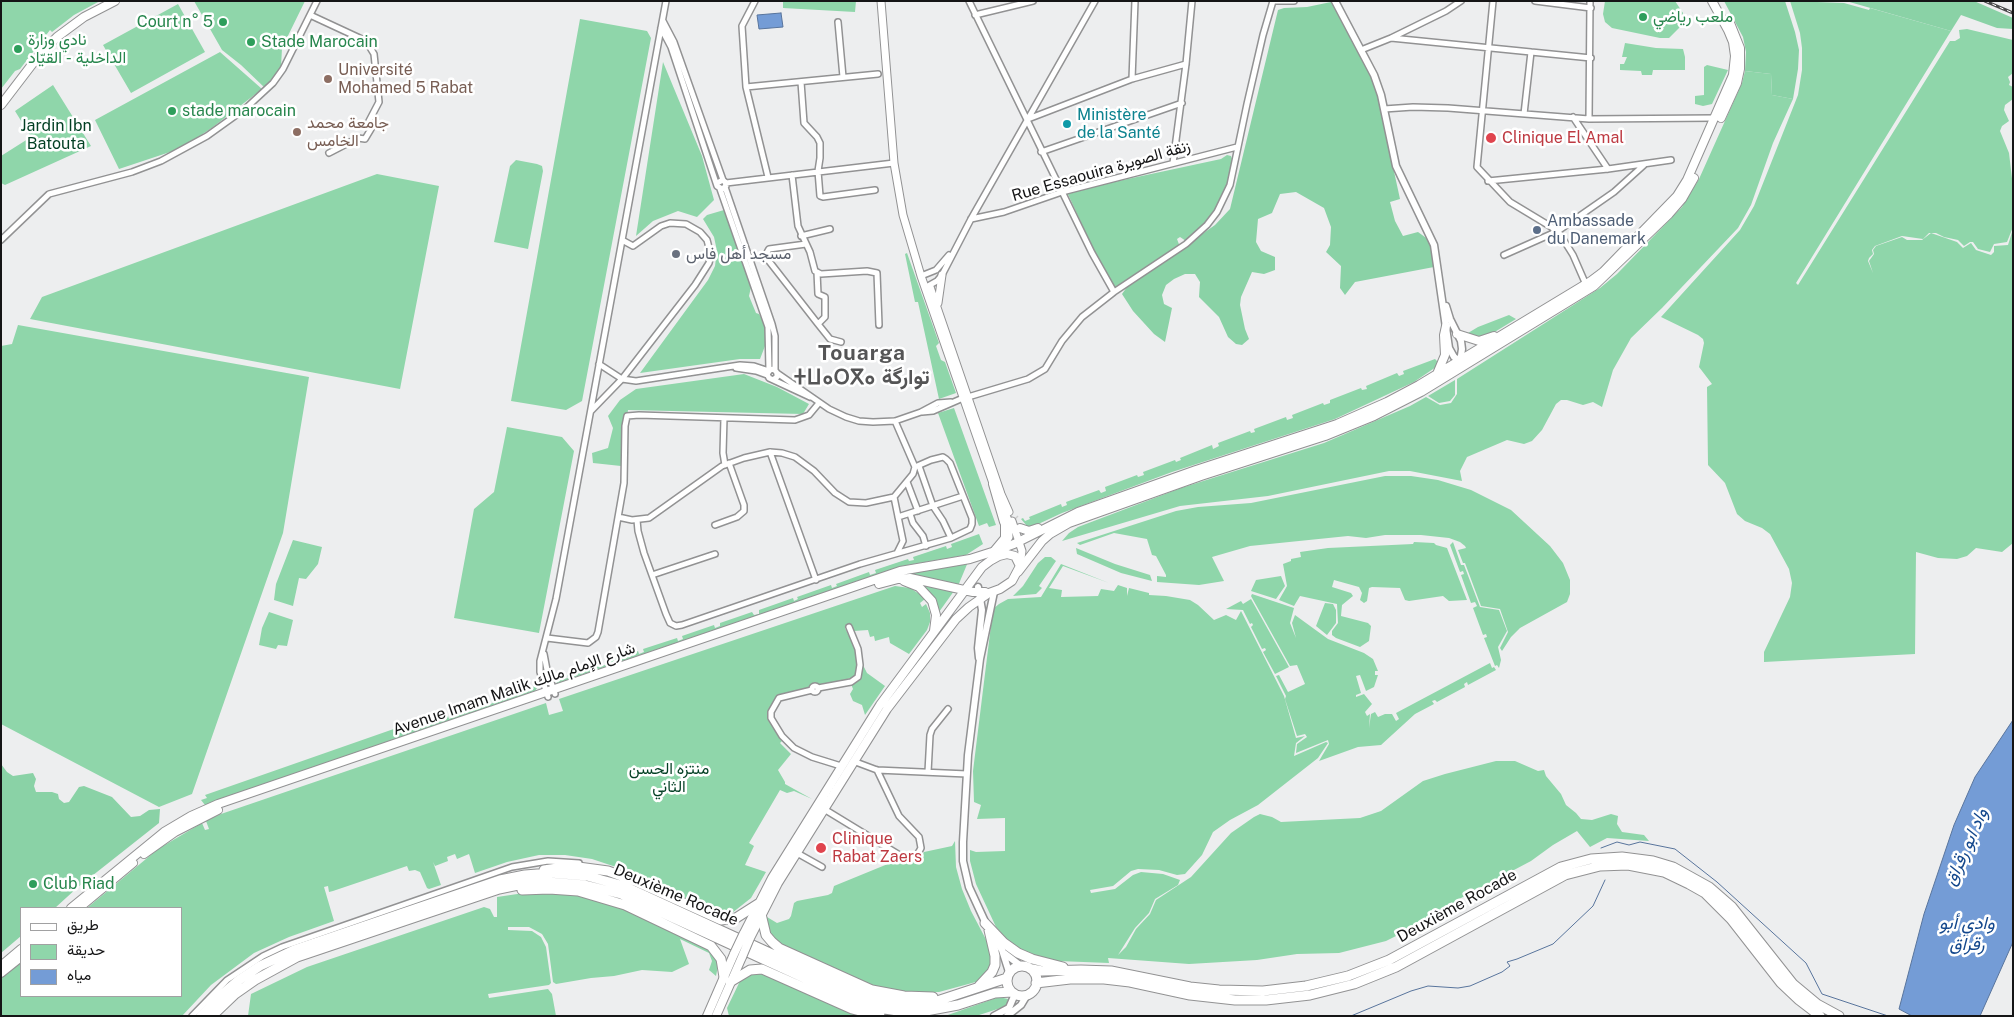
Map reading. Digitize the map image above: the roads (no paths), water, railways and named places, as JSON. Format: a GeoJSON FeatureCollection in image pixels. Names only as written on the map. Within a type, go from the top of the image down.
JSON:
{"type":"FeatureCollection","features":[{"type":"Feature","properties":{"kind":"highway","name":"Deuxième Rocade"},"geometry":{"type":"LineString","coordinates":[[1032,970],[1121,972],[1226,991],[1277,990],[1320,984],[1362,971],[1402,954],[1556,869],[1591,859],[1627,857],[1653,861],[1672,867],[1709,887],[1739,915],[1793,984],[1817,1004],[1839,1016]]}},
{"type":"Feature","properties":{"kind":"highway","name":"Deuxième Rocade"},"geometry":{"type":"LineString","coordinates":[[1036,983],[1070,979],[1104,979],[1190,995],[1235,1000],[1280,999],[1310,995],[1354,984],[1396,967],[1565,875],[1600,866],[1628,865],[1672,876],[1705,894],[1731,919],[1789,992],[1820,1016]]}},
{"type":"Feature","properties":{"kind":"highway"},"geometry":{"type":"LineString","coordinates":[[525,875],[564,866],[599,869],[626,877],[721,920],[736,918],[758,904]]}},
{"type":"Feature","properties":{"kind":"highway","name":"Deuxième Rocade"},"geometry":{"type":"LineString","coordinates":[[200,1016],[239,980],[282,954],[500,880],[550,873],[600,879],[624,886],[866,996],[888,1002],[911,1004],[946,999],[1008,975]]}},
{"type":"Feature","properties":{"kind":"highway","name":"Deuxième Rocade"},"geometry":{"type":"LineString","coordinates":[[212,1016],[245,987],[286,962],[499,889],[523,884],[560,882],[609,890],[852,1000],[888,1010],[926,1011],[958,1005],[995,993],[1014,993]]}},
{"type":"Feature","properties":{"kind":"highway"},"geometry":{"type":"LineString","coordinates":[[499,889],[568,890],[616,901],[708,943],[719,955],[727,980],[750,970],[762,969],[852,1009],[880,1016]]}},
{"type":"Feature","properties":{"kind":"highway"},"geometry":{"type":"LineString","coordinates":[[761,914],[766,935],[775,946],[857,984],[896,995],[946,999]]}},
{"type":"Feature","properties":{"kind":"highway"},"geometry":{"type":"LineString","coordinates":[[987,926],[1004,943],[1018,952],[1043,962],[1076,970]]}},
{"type":"Feature","properties":{"kind":"highway"},"geometry":{"type":"LineString","coordinates":[[978,988],[992,972],[995,965],[996,956],[987,926]]}},
{"type":"Feature","properties":{"kind":"highway"},"geometry":{"type":"LineString","coordinates":[[1021,966],[1032,970],[1036,977],[1033,990],[1026,995],[1014,993],[1008,986],[1008,975],[1016,967],[1021,966]]}},
{"type":"Feature","properties":{"kind":"highway"},"geometry":{"type":"LineString","coordinates":[[916,1016],[926,1011]]}},
{"type":"Feature","properties":{"kind":"main road"},"geometry":{"type":"LineString","coordinates":[[1,105],[40,54],[56,37],[84,17],[115,1]]}},
{"type":"Feature","properties":{"kind":"main road"},"geometry":{"type":"LineString","coordinates":[[881,1],[894,163],[903,215],[965,397],[1010,520],[1020,528],[1029,531],[1047,527],[1078,512],[1171,479],[1337,424],[1387,402],[1435,376],[1462,365],[1525,322],[1587,288],[1677,196],[1687,180],[1732,82],[1735,56],[1728,30],[1712,1]]}},
{"type":"Feature","properties":{"kind":"main road"},"geometry":{"type":"LineString","coordinates":[[747,936],[853,761],[887,709],[952,624],[965,610],[984,593],[1008,585],[1042,541],[1050,534],[1068,523],[1201,476],[1341,430],[1406,400],[1606,276],[1682,199],[1692,182],[1739,76],[1740,55],[1736,34],[1718,1]]}},
{"type":"Feature","properties":{"kind":"main road"},"geometry":{"type":"LineString","coordinates":[[938,309],[938,293],[942,275]]}},
{"type":"Feature","properties":{"kind":"main road"},"geometry":{"type":"LineString","coordinates":[[927,287],[938,309],[992,484],[1022,542]]}},
{"type":"Feature","properties":{"kind":"main road"},"geometry":{"type":"LineString","coordinates":[[1457,334],[1471,340],[1483,340],[1491,338],[1518,322],[1525,322]]}},
{"type":"Feature","properties":{"kind":"main road"},"geometry":{"type":"LineString","coordinates":[[1435,376],[1444,359],[1446,326]]}},
{"type":"Feature","properties":{"kind":"main road"},"geometry":{"type":"LineString","coordinates":[[708,1016],[747,936],[758,904],[841,766],[880,705],[966,590],[996,555],[1010,520]]}},
{"type":"Feature","properties":{"kind":"main road","name":"Avenue Imam Malik شارع الإمام مالك"},"geometry":{"type":"LineString","coordinates":[[80,907],[158,843],[184,826],[211,813],[900,571],[996,555],[1047,527]]}},
{"type":"Feature","properties":{"kind":"main road"},"geometry":{"type":"LineString","coordinates":[[1020,528],[1022,542],[1021,567]]}},
{"type":"Feature","properties":{"kind":"main road"},"geometry":{"type":"LineString","coordinates":[[996,555],[1013,555],[1017,558],[1021,567]]}},
{"type":"Feature","properties":{"kind":"main road"},"geometry":{"type":"LineString","coordinates":[[977,576],[984,593]]}},
{"type":"Feature","properties":{"kind":"main road","name":"Avenue Imam Malik شارع الإمام مالك"},"geometry":{"type":"LineString","coordinates":[[72,907],[156,838],[182,821],[209,808],[893,580],[916,579],[984,593]]}},
{"type":"Feature","properties":{"kind":"main road"},"geometry":{"type":"LineString","coordinates":[[893,580],[914,584],[929,597],[936,615],[933,635]]}},
{"type":"Feature","properties":{"kind":"main road"},"geometry":{"type":"LineString","coordinates":[[1,966],[20,951]]}},
{"type":"Feature","properties":{"kind":"main road"},"geometry":{"type":"LineString","coordinates":[[1,973],[20,957]]}},
{"type":"Feature","properties":{"kind":"main road"},"geometry":{"type":"LineString","coordinates":[[716,1016],[722,1002],[727,980]]}},
{"type":"Feature","properties":{"kind":"main road"},"geometry":{"type":"LineString","coordinates":[[722,1002],[725,1016]]}},
{"type":"Feature","properties":{"kind":"street"},"geometry":{"type":"LineString","coordinates":[[1,240],[49,194],[132,172],[161,161],[185,149],[218,128],[273,83],[286,64],[317,1]]}},
{"type":"Feature","properties":{"kind":"street"},"geometry":{"type":"LineString","coordinates":[[551,693],[540,667],[590,412],[666,1]]}},
{"type":"Feature","properties":{"kind":"street"},"geometry":{"type":"LineString","coordinates":[[755,1],[742,26],[746,87],[768,177]]}},
{"type":"Feature","properties":{"kind":"street"},"geometry":{"type":"LineString","coordinates":[[969,1],[1092,254],[1114,292]]}},
{"type":"Feature","properties":{"kind":"street"},"geometry":{"type":"LineString","coordinates":[[975,15],[1033,1]]}},
{"type":"Feature","properties":{"kind":"street"},"geometry":{"type":"LineString","coordinates":[[927,287],[937,282],[942,275],[971,219],[1094,1]]}},
{"type":"Feature","properties":{"kind":"street"},"geometry":{"type":"LineString","coordinates":[[1132,79],[1134,1]]}},
{"type":"Feature","properties":{"kind":"street"},"geometry":{"type":"LineString","coordinates":[[1173,163],[1182,103],[1192,1]]}},
{"type":"Feature","properties":{"kind":"street"},"geometry":{"type":"LineString","coordinates":[[663,20],[674,42],[768,328],[771,379],[810,397],[837,414],[872,422],[895,421],[921,412],[933,411],[965,397],[1028,379],[1045,369],[1062,341],[1082,317],[1114,292],[1186,244],[1207,225],[1218,212],[1227,196],[1261,43],[1274,1],[1294,1]]}},
{"type":"Feature","properties":{"kind":"street"},"geometry":{"type":"LineString","coordinates":[[1335,1],[1378,84],[1396,166],[1434,245],[1450,351],[1462,365]]}},
{"type":"Feature","properties":{"kind":"street"},"geometry":{"type":"LineString","coordinates":[[1361,50],[1446,12],[1460,1]]}},
{"type":"Feature","properties":{"kind":"street"},"geometry":{"type":"LineString","coordinates":[[1493,1],[1476,165],[1488,181],[1510,202],[1558,231],[1573,256],[1587,288]]}},
{"type":"Feature","properties":{"kind":"street"},"geometry":{"type":"LineString","coordinates":[[1535,1],[1591,8]]}},
{"type":"Feature","properties":{"kind":"street"},"geometry":{"type":"LineString","coordinates":[[1589,119],[1590,1]]}},
{"type":"Feature","properties":{"kind":"street"},"geometry":{"type":"LineString","coordinates":[[310,15],[366,41],[374,54],[379,102],[368,123],[371,129],[365,139],[358,138],[330,153]]}},
{"type":"Feature","properties":{"kind":"street"},"geometry":{"type":"LineString","coordinates":[[838,22],[843,77]]}},
{"type":"Feature","properties":{"kind":"street"},"geometry":{"type":"LineString","coordinates":[[661,28],[722,184]]}},
{"type":"Feature","properties":{"kind":"street"},"geometry":{"type":"LineString","coordinates":[[1413,28],[1416,41]]}},
{"type":"Feature","properties":{"kind":"street"},"geometry":{"type":"LineString","coordinates":[[1391,38],[1591,58]]}},
{"type":"Feature","properties":{"kind":"street"},"geometry":{"type":"LineString","coordinates":[[1524,114],[1531,52]]}},
{"type":"Feature","properties":{"kind":"street"},"geometry":{"type":"LineString","coordinates":[[1027,119],[1132,79],[1186,64]]}},
{"type":"Feature","properties":{"kind":"street"},"geometry":{"type":"LineString","coordinates":[[746,87],[878,74]]}},
{"type":"Feature","properties":{"kind":"street"},"geometry":{"type":"LineString","coordinates":[[801,82],[804,123],[820,143],[819,194],[822,197],[875,190]]}},
{"type":"Feature","properties":{"kind":"street"},"geometry":{"type":"LineString","coordinates":[[1042,152],[1182,103]]}},
{"type":"Feature","properties":{"kind":"street"},"geometry":{"type":"LineString","coordinates":[[1384,109],[1422,107],[1589,119],[1716,118]]}},
{"type":"Feature","properties":{"kind":"street"},"geometry":{"type":"LineString","coordinates":[[1573,118],[1608,169]]}},
{"type":"Feature","properties":{"kind":"street","name":"Rue Essaouira زنقة الصويرة"},"geometry":{"type":"LineString","coordinates":[[971,219],[1004,212],[1062,192],[1237,147]]}},
{"type":"Feature","properties":{"kind":"street"},"geometry":{"type":"LineString","coordinates":[[1488,181],[1644,165],[1671,160]]}},
{"type":"Feature","properties":{"kind":"street"},"geometry":{"type":"LineString","coordinates":[[722,184],[894,163]]}},
{"type":"Feature","properties":{"kind":"street"},"geometry":{"type":"LineString","coordinates":[[1504,255],[1558,231],[1619,188],[1644,165]]}},
{"type":"Feature","properties":{"kind":"street"},"geometry":{"type":"LineString","coordinates":[[792,174],[798,226],[797,246]]}},
{"type":"Feature","properties":{"kind":"street"},"geometry":{"type":"LineString","coordinates":[[590,412],[622,378],[695,285],[709,263],[711,255],[706,240],[700,232],[686,224],[678,223],[661,226],[633,246],[622,240]]}},
{"type":"Feature","properties":{"kind":"street"},"geometry":{"type":"LineString","coordinates":[[798,226],[817,272],[818,294],[825,297],[825,317],[818,324]]}},
{"type":"Feature","properties":{"kind":"street"},"geometry":{"type":"LineString","coordinates":[[801,236],[830,230]]}},
{"type":"Feature","properties":{"kind":"street"},"geometry":{"type":"LineString","coordinates":[[806,244],[769,249],[765,254],[765,258],[830,339],[841,342]]}},
{"type":"Feature","properties":{"kind":"street"},"geometry":{"type":"LineString","coordinates":[[922,273],[939,267],[955,250]]}},
{"type":"Feature","properties":{"kind":"street"},"geometry":{"type":"LineString","coordinates":[[817,272],[821,274],[867,271],[877,273],[879,325]]}},
{"type":"Feature","properties":{"kind":"street"},"geometry":{"type":"LineString","coordinates":[[1442,293],[1462,349],[1462,365]]}},
{"type":"Feature","properties":{"kind":"street"},"geometry":{"type":"LineString","coordinates":[[599,364],[622,378],[636,381],[733,367],[772,372],[803,389],[810,397]]}},
{"type":"Feature","properties":{"kind":"street"},"geometry":{"type":"LineString","coordinates":[[547,638],[588,644],[596,637],[609,579],[624,483],[625,426],[627,416],[795,420],[809,415],[818,403]]}},
{"type":"Feature","properties":{"kind":"street"},"geometry":{"type":"LineString","coordinates":[[715,525],[738,517],[744,511],[744,505],[722,453],[724,418]]}},
{"type":"Feature","properties":{"kind":"street"},"geometry":{"type":"LineString","coordinates":[[895,421],[933,506],[951,538]]}},
{"type":"Feature","properties":{"kind":"street"},"geometry":{"type":"LineString","coordinates":[[618,517],[645,520],[695,484],[727,464],[770,452],[795,457],[814,471],[835,493],[849,502],[866,503],[894,498],[917,467],[938,458],[946,458],[950,463],[972,524],[970,529],[951,538],[897,553],[676,626],[668,620],[638,531],[637,520]]}},
{"type":"Feature","properties":{"kind":"street"},"geometry":{"type":"LineString","coordinates":[[770,452],[816,580]]}},
{"type":"Feature","properties":{"kind":"street"},"geometry":{"type":"LineString","coordinates":[[907,482],[918,511]]}},
{"type":"Feature","properties":{"kind":"street"},"geometry":{"type":"LineString","coordinates":[[898,517],[963,496]]}},
{"type":"Feature","properties":{"kind":"street"},"geometry":{"type":"LineString","coordinates":[[894,498],[903,541],[897,553]]}},
{"type":"Feature","properties":{"kind":"street"},"geometry":{"type":"LineString","coordinates":[[910,514],[913,523],[923,536],[926,546]]}},
{"type":"Feature","properties":{"kind":"street"},"geometry":{"type":"LineString","coordinates":[[652,575],[715,554]]}},
{"type":"Feature","properties":{"kind":"street"},"geometry":{"type":"LineString","coordinates":[[980,659],[978,648],[984,593]]}},
{"type":"Feature","properties":{"kind":"street"},"geometry":{"type":"LineString","coordinates":[[984,593],[980,659],[967,774],[963,861],[969,888],[987,926],[1002,950],[1021,966]]}},
{"type":"Feature","properties":{"kind":"street"},"geometry":{"type":"LineString","coordinates":[[841,766],[799,751],[785,740],[771,718],[771,712],[779,698],[851,682],[858,677],[860,665],[858,649],[849,627]]}},
{"type":"Feature","properties":{"kind":"street"},"geometry":{"type":"LineString","coordinates":[[928,772],[930,735],[932,729],[948,709]]}},
{"type":"Feature","properties":{"kind":"street"},"geometry":{"type":"LineString","coordinates":[[853,761],[877,770],[967,774]]}},
{"type":"Feature","properties":{"kind":"street"},"geometry":{"type":"LineString","coordinates":[[824,809],[901,856],[916,857],[921,848],[919,837],[899,816],[877,770]]}},
{"type":"Feature","properties":{"kind":"street"},"geometry":{"type":"LineString","coordinates":[[797,853],[822,867]]}},
{"type":"Feature","properties":{"kind":"street"},"geometry":{"type":"LineString","coordinates":[[192,1016],[211,994],[244,967],[263,956],[302,939],[521,865],[557,861],[580,863],[599,869]]}},
{"type":"Feature","properties":{"kind":"street"},"geometry":{"type":"LineString","coordinates":[[1002,950],[1008,975]]}},
{"type":"Feature","properties":{"kind":"street"},"geometry":{"type":"LineString","coordinates":[[994,1016],[1009,1008],[1014,993]]}},
{"type":"Feature","properties":{"kind":"street"},"geometry":{"type":"LineString","coordinates":[[1007,1016],[1021,1005],[1026,995]]}},
{"type":"Feature","properties":{"kind":"street"},"geometry":{"type":"LineString","coordinates":[[708,1016],[716,1016]]}},
{"type":"Feature","properties":{"kind":"water"},"geometry":{"type":"Polygon","coordinates":[[[781,13],[783,27],[759,29],[757,15],[781,13]]]}},
{"type":"Feature","properties":{"kind":"water","name":"وادي أبو رقراق"},"geometry":{"type":"Polygon","coordinates":[[[2013,720],[2013,942],[1980,1016],[1912,1016],[1899,1009],[1924,914],[1954,825],[1975,777],[2013,720]]]}},
{"type":"Feature","properties":{"kind":"waterway"},"geometry":{"type":"LineString","coordinates":[[1601,848],[1617,842],[1629,845],[1640,842],[1675,849],[1717,882],[1806,963],[1822,994],[1888,1016]]}},
{"type":"Feature","properties":{"kind":"waterway"},"geometry":{"type":"LineString","coordinates":[[1351,1016],[1411,991],[1428,986],[1458,988],[1470,986],[1502,972],[1510,966],[1507,962],[1553,944],[1593,906],[1605,880]]}},
{"type":"Feature","properties":{"kind":"railway"},"geometry":{"type":"LineString","coordinates":[[1985,1],[2013,13]]}},
{"type":"Feature","properties":{"kind":"place","name":"ملعب رياضي"},"geometry":{"type":"Point","coordinates":[1643,17]}},
{"type":"Feature","properties":{"kind":"place","name":"Court n° 5"},"geometry":{"type":"Point","coordinates":[223,22]}},
{"type":"Feature","properties":{"kind":"place","name":"Stade Marocain"},"geometry":{"type":"Point","coordinates":[251,42]}},
{"type":"Feature","properties":{"kind":"place","name":"نادي وزارة الداخلية - القيّاد"},"geometry":{"type":"Point","coordinates":[18,49]}},
{"type":"Feature","properties":{"kind":"place","name":"Université Mohamed 5 Rabat"},"geometry":{"type":"Point","coordinates":[328,79]}},
{"type":"Feature","properties":{"kind":"place","name":"stade marocain"},"geometry":{"type":"Point","coordinates":[172,111]}},
{"type":"Feature","properties":{"kind":"place","name":"Ministère de la Santé"},"geometry":{"type":"Point","coordinates":[1067,124]}},
{"type":"Feature","properties":{"kind":"place","name":"جامعة محمد الخامس"},"geometry":{"type":"Point","coordinates":[297,132]}},
{"type":"Feature","properties":{"kind":"place","name":"Clinique El Amal"},"geometry":{"type":"Point","coordinates":[1491,138]}},
{"type":"Feature","properties":{"kind":"place","name":"Ambassade du Danemark"},"geometry":{"type":"Point","coordinates":[1537,230]}},
{"type":"Feature","properties":{"kind":"place","name":"مسجد أهل فاس"},"geometry":{"type":"Point","coordinates":[676,254]}},
{"type":"Feature","properties":{"kind":"place","name":"Clinique Rabat Zaers"},"geometry":{"type":"Point","coordinates":[821,848]}},
{"type":"Feature","properties":{"kind":"place","name":"Club Riad"},"geometry":{"type":"Point","coordinates":[33,884]}},
{"type":"Feature","properties":{"kind":"district","name":"Touarga ⵜⵡⴰⵔⴳⴰ توارگة"},"geometry":{"type":"Point","coordinates":[862,366]}},
{"type":"Feature","properties":{"kind":"park label","name":"Jardin Ibn Batouta"},"geometry":{"type":"Point","coordinates":[56,135]}},
{"type":"Feature","properties":{"kind":"park label","name":"منتزه الحسن الثاني"},"geometry":{"type":"Point","coordinates":[669,778]}},
{"type":"Feature","properties":{"kind":"water label","name":"واد ابو رقراق"},"geometry":{"type":"Point","coordinates":[1966,847]}}]}
